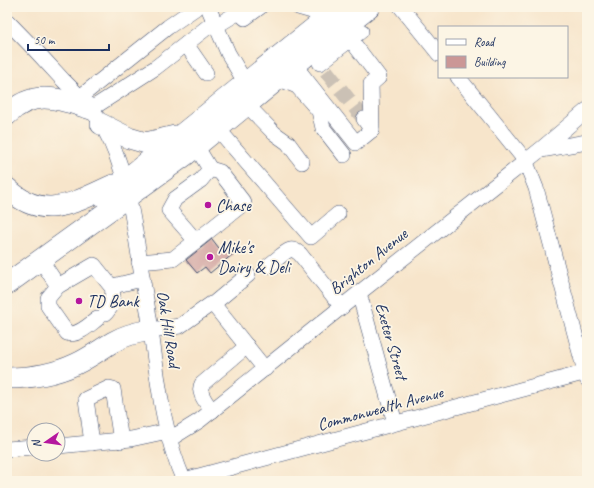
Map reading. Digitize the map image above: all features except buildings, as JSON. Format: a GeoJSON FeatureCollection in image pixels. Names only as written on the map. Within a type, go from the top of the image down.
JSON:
{"type":"FeatureCollection","features":[{"type":"Feature","properties":{"kind":"highway"},"geometry":{"type":"LineString","coordinates":[[7,284],[40,259],[127,187],[188,141],[245,82],[345,24],[369,7]]}},
{"type":"Feature","properties":{"kind":"highway"},"geometry":{"type":"LineString","coordinates":[[7,115],[19,104],[32,99],[44,97],[57,98],[90,110],[129,138],[146,142],[188,141],[218,129],[295,66],[323,56],[345,24]]}},
{"type":"Feature","properties":{"kind":"highway"},"geometry":{"type":"LineString","coordinates":[[7,188],[16,197],[25,202],[38,207],[50,208],[127,187]]}},
{"type":"Feature","properties":{"kind":"highway"},"geometry":{"type":"LineString","coordinates":[[7,266],[127,187]]}},
{"type":"Feature","properties":{"kind":"highway"},"geometry":{"type":"LineString","coordinates":[[7,378],[36,376],[60,370],[92,356],[114,341],[132,334],[151,330]]}},
{"type":"Feature","properties":{"kind":"street"},"geometry":{"type":"LineString","coordinates":[[90,110],[168,27],[196,7]]}},
{"type":"Feature","properties":{"kind":"street"},"geometry":{"type":"LineString","coordinates":[[208,7],[228,52],[245,82]]}},
{"type":"Feature","properties":{"kind":"street"},"geometry":{"type":"LineString","coordinates":[[90,110],[155,68],[215,24],[239,12],[244,18],[260,7]]}},
{"type":"Feature","properties":{"kind":"street"},"geometry":{"type":"LineString","coordinates":[[295,66],[356,143],[368,125],[371,84],[380,77],[345,24],[299,7]]}},
{"type":"Feature","properties":{"kind":"street"},"geometry":{"type":"LineString","coordinates":[[401,7],[438,53]]}},
{"type":"Feature","properties":{"kind":"street","name":"Oak Hill Road"},"geometry":{"type":"LineString","coordinates":[[7,21],[90,110],[114,149],[127,187],[151,330],[156,370],[169,435],[174,455],[184,481]]}},
{"type":"Feature","properties":{"kind":"street"},"geometry":{"type":"LineString","coordinates":[[186,44],[206,73]]}},
{"type":"Feature","properties":{"kind":"street"},"geometry":{"type":"LineString","coordinates":[[459,78],[525,160],[536,188],[586,375]]}},
{"type":"Feature","properties":{"kind":"street"},"geometry":{"type":"LineString","coordinates":[[279,80],[296,86],[319,111],[324,128],[344,155]]}},
{"type":"Feature","properties":{"kind":"street"},"geometry":{"type":"LineString","coordinates":[[247,105],[274,133],[288,143],[302,162]]}},
{"type":"Feature","properties":{"kind":"street","name":"Brighton Avenue"},"geometry":{"type":"LineString","coordinates":[[66,445],[169,435],[199,421],[525,160],[540,150],[587,110]]}},
{"type":"Feature","properties":{"kind":"street"},"geometry":{"type":"LineString","coordinates":[[218,129],[311,237],[338,214]]}},
{"type":"Feature","properties":{"kind":"street"},"geometry":{"type":"LineString","coordinates":[[139,262],[173,259],[244,203],[220,172],[210,169],[188,141]]}},
{"type":"Feature","properties":{"kind":"street"},"geometry":{"type":"LineString","coordinates":[[540,150],[587,142]]}},
{"type":"Feature","properties":{"kind":"street"},"geometry":{"type":"LineString","coordinates":[[196,242],[169,210],[175,199],[200,180],[210,169]]}},
{"type":"Feature","properties":{"kind":"street"},"geometry":{"type":"LineString","coordinates":[[268,266],[286,252],[290,250],[295,251],[300,254],[342,307]]}},
{"type":"Feature","properties":{"kind":"street"},"geometry":{"type":"LineString","coordinates":[[40,259],[58,286]]}},
{"type":"Feature","properties":{"kind":"street"},"geometry":{"type":"LineString","coordinates":[[94,265],[113,286],[112,305],[102,316],[76,334],[71,335],[67,333],[48,306],[48,298],[58,286],[94,265]]}},
{"type":"Feature","properties":{"kind":"street"},"geometry":{"type":"LineString","coordinates":[[151,330],[180,326],[213,304],[248,275]]}},
{"type":"Feature","properties":{"kind":"street"},"geometry":{"type":"LineString","coordinates":[[113,286],[142,279]]}},
{"type":"Feature","properties":{"kind":"street","name":"Exeter Street"},"geometry":{"type":"LineString","coordinates":[[359,293],[395,423]]}},
{"type":"Feature","properties":{"kind":"street"},"geometry":{"type":"LineString","coordinates":[[213,304],[265,369]]}},
{"type":"Feature","properties":{"kind":"street"},"geometry":{"type":"LineString","coordinates":[[212,411],[200,392],[200,387],[247,346]]}},
{"type":"Feature","properties":{"kind":"street","name":"Commonwealth Avenue"},"geometry":{"type":"LineString","coordinates":[[184,481],[395,423],[586,375]]}},
{"type":"Feature","properties":{"kind":"street"},"geometry":{"type":"LineString","coordinates":[[92,443],[86,399],[109,388],[113,389],[121,441]]}},
{"type":"Feature","properties":{"kind":"street"},"geometry":{"type":"LineString","coordinates":[[7,449],[26,448]]}},
{"type":"Feature","properties":{"kind":"tunnel"},"geometry":{"type":"LineString","coordinates":[[326,71],[364,119]]}},
{"type":"Feature","properties":{"kind":"place","name":"Chase"},"geometry":{"type":"Point","coordinates":[208,205]}},
{"type":"Feature","properties":{"kind":"place","name":"Mike's Dairy & Deli"},"geometry":{"type":"Point","coordinates":[210,257]}},
{"type":"Feature","properties":{"kind":"place","name":"TD Bank"},"geometry":{"type":"Point","coordinates":[79,301]}}]}
